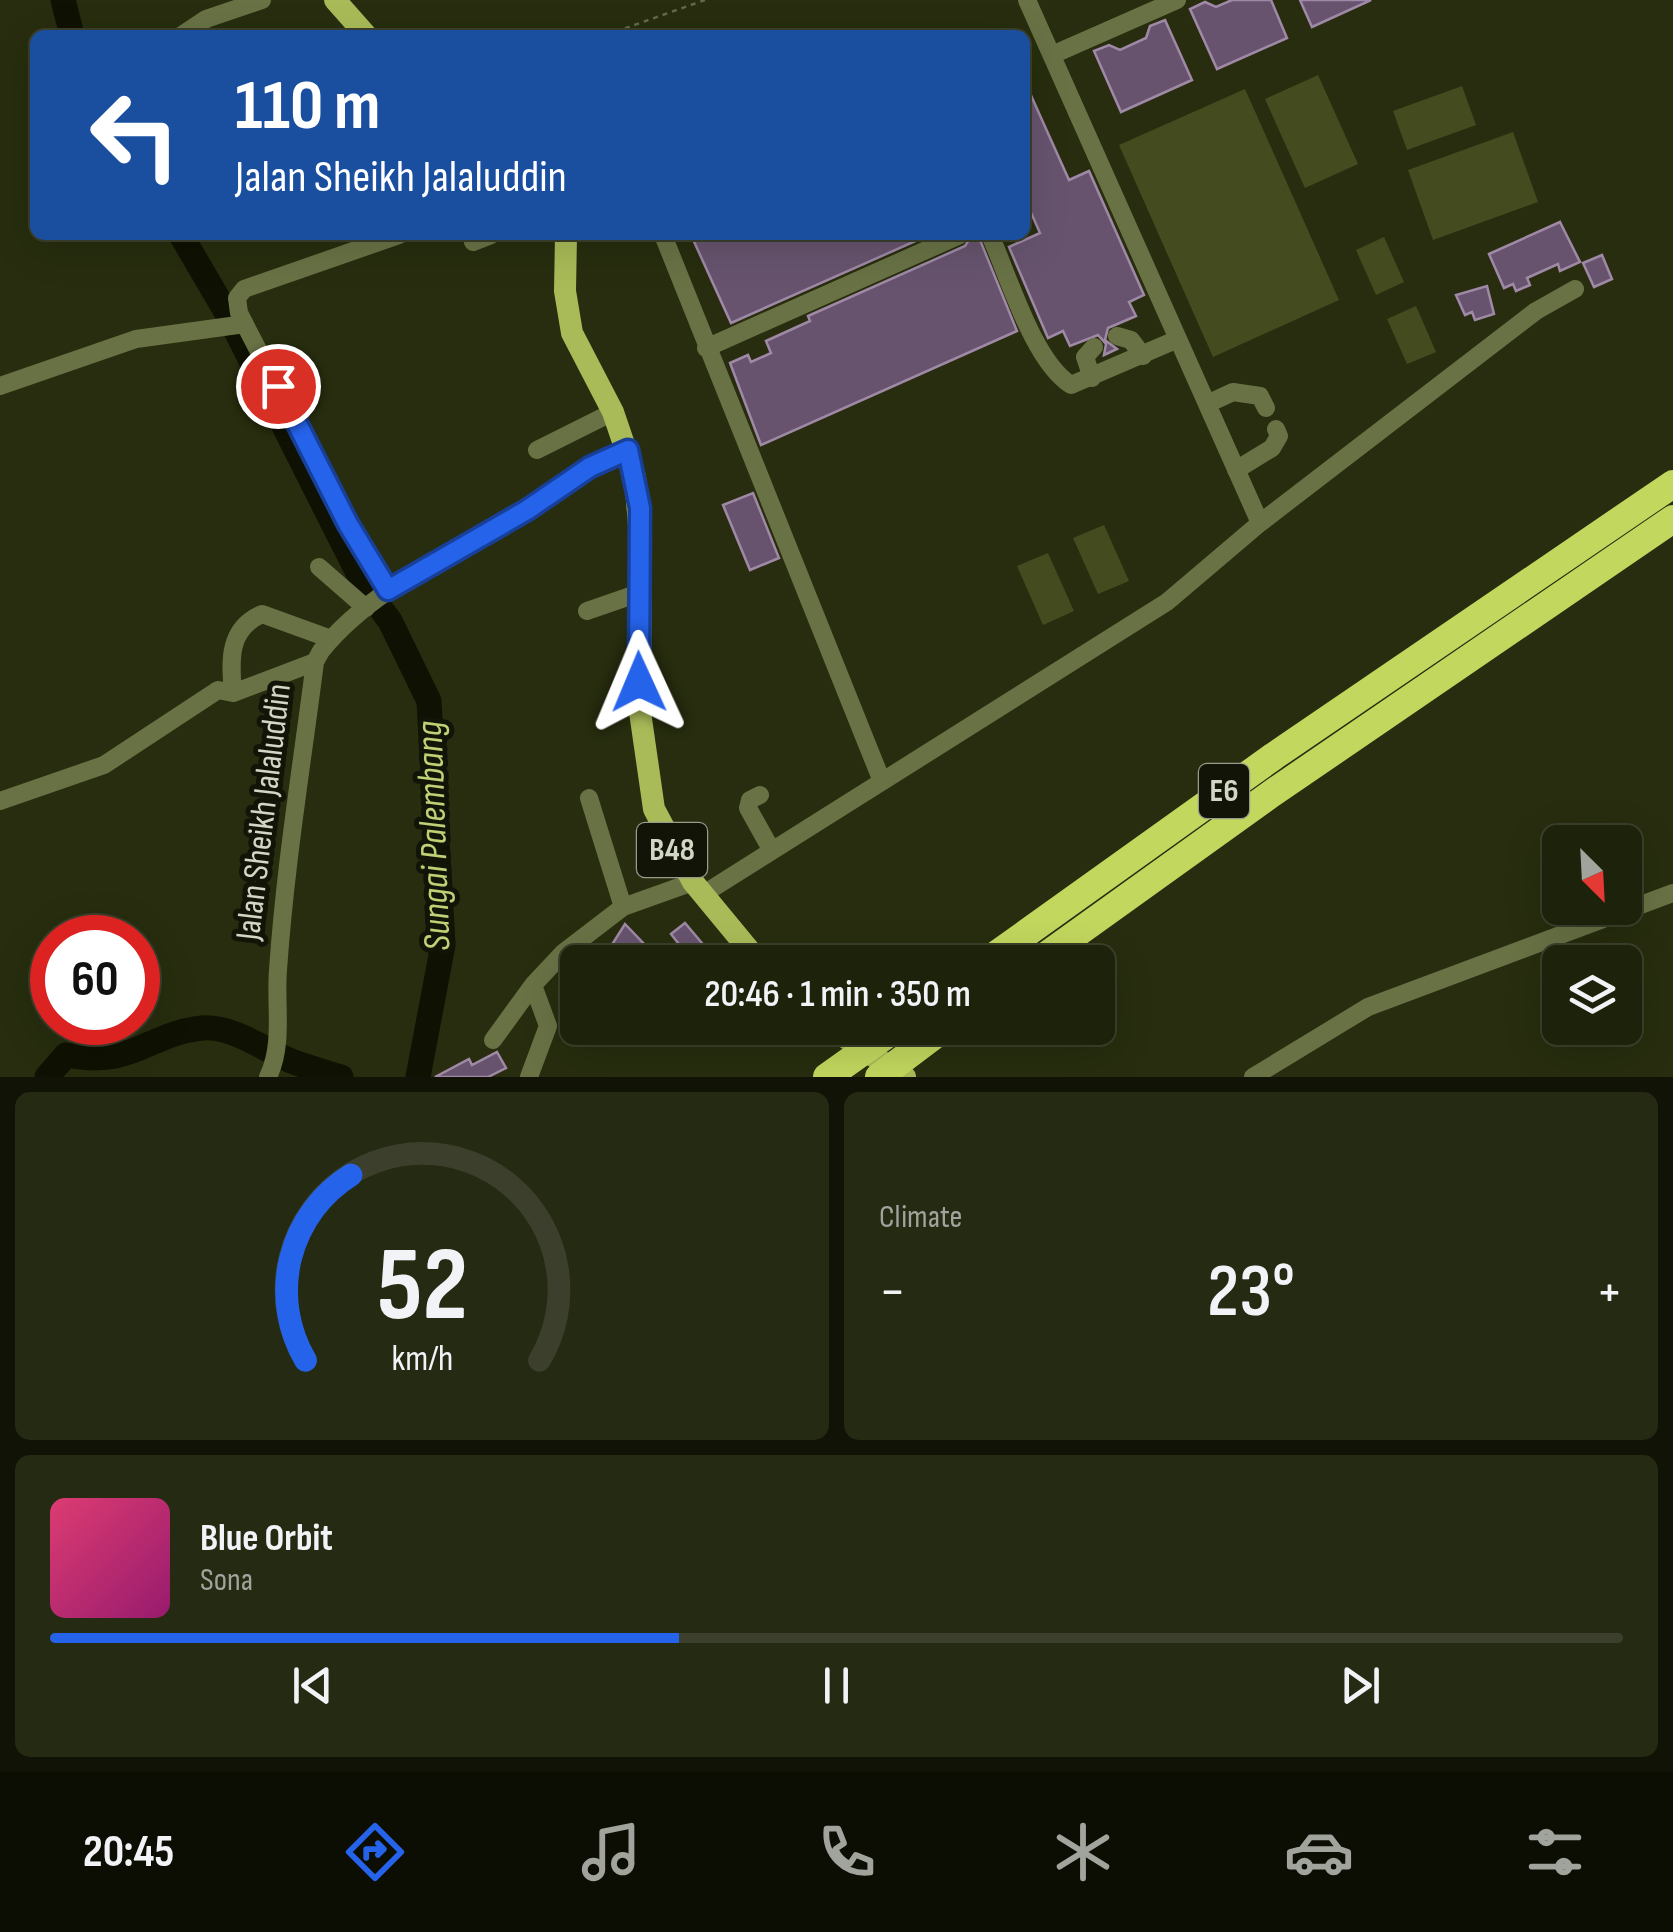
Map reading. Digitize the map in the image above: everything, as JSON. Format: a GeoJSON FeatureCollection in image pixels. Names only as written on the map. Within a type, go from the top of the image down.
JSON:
{"type":"FeatureCollection","features":[{"type":"Feature","properties":{"kind":"highway","name":"E6"},"geometry":{"type":"LineString","coordinates":[[1010,945],[1274,756],[1673,484]]}},
{"type":"Feature","properties":{"kind":"highway","name":"E6"},"geometry":{"type":"LineString","coordinates":[[1060,945],[1288,783],[1673,520]]}},
{"type":"Feature","properties":{"kind":"highway"},"geometry":{"type":"LineString","coordinates":[[827,1077],[872,1045]]}},
{"type":"Feature","properties":{"kind":"highway"},"geometry":{"type":"LineString","coordinates":[[880,1077],[922,1045]]}},
{"type":"Feature","properties":{"kind":"main road"},"geometry":{"type":"LineString","coordinates":[[335,0],[362,30]]}},
{"type":"Feature","properties":{"kind":"main road","name":"B48"},"geometry":{"type":"LineString","coordinates":[[566,240],[565,291],[572,334],[628,450],[640,508],[637,652],[647,775],[661,826],[698,888],[746,945]]}},
{"type":"Feature","properties":{"kind":"main road"},"geometry":{"type":"LineString","coordinates":[[856,1045],[904,1077]]}},
{"type":"Feature","properties":{"kind":"street"},"geometry":{"type":"LineString","coordinates":[[190,30],[206,19],[262,0]]}},
{"type":"Feature","properties":{"kind":"street"},"geometry":{"type":"LineString","coordinates":[[1028,0],[1260,523]]}},
{"type":"Feature","properties":{"kind":"street"},"geometry":{"type":"LineString","coordinates":[[1052,55],[1176,0]]}},
{"type":"Feature","properties":{"kind":"street"},"geometry":{"type":"LineString","coordinates":[[375,600],[348,524],[260,353],[236,325],[237,298],[244,289],[385,240]]}},
{"type":"Feature","properties":{"kind":"street"},"geometry":{"type":"LineString","coordinates":[[665,240],[881,779]]}},
{"type":"Feature","properties":{"kind":"street"},"geometry":{"type":"LineString","coordinates":[[706,348],[949,240]]}},
{"type":"Feature","properties":{"kind":"street"},"geometry":{"type":"LineString","coordinates":[[992,240],[1055,375],[1071,385],[1092,378],[1120,376],[1143,356],[1178,340]]}},
{"type":"Feature","properties":{"kind":"street"},"geometry":{"type":"LineString","coordinates":[[493,1040],[563,954],[623,907],[698,888],[772,851],[1167,602],[1260,523],[1536,311],[1575,289]]}},
{"type":"Feature","properties":{"kind":"street"},"geometry":{"type":"LineString","coordinates":[[0,386],[136,338],[236,325]]}},
{"type":"Feature","properties":{"kind":"street"},"geometry":{"type":"LineString","coordinates":[[1117,336],[1131,340],[1143,356]]}},
{"type":"Feature","properties":{"kind":"street"},"geometry":{"type":"LineString","coordinates":[[1091,349],[1092,378]]}},
{"type":"Feature","properties":{"kind":"street"},"geometry":{"type":"LineString","coordinates":[[1207,404],[1233,392],[1263,402]]}},
{"type":"Feature","properties":{"kind":"street"},"geometry":{"type":"LineString","coordinates":[[537,450],[612,412]]}},
{"type":"Feature","properties":{"kind":"street"},"geometry":{"type":"LineString","coordinates":[[1236,470],[1272,448],[1277,432]]}},
{"type":"Feature","properties":{"kind":"street"},"geometry":{"type":"LineString","coordinates":[[375,600],[527,510],[590,467],[628,450]]}},
{"type":"Feature","properties":{"kind":"street"},"geometry":{"type":"LineString","coordinates":[[319,566],[375,600]]}},
{"type":"Feature","properties":{"kind":"street"},"geometry":{"type":"LineString","coordinates":[[587,611],[639,593]]}},
{"type":"Feature","properties":{"kind":"street","name":"Jalan Sheikh Jalaluddin"},"geometry":{"type":"LineString","coordinates":[[272,1074],[279,1022],[277,973],[315,662],[331,638],[375,600]]}},
{"type":"Feature","properties":{"kind":"street"},"geometry":{"type":"LineString","coordinates":[[233,693],[234,640],[244,622],[262,614],[331,638]]}},
{"type":"Feature","properties":{"kind":"street"},"geometry":{"type":"LineString","coordinates":[[0,801],[104,765],[218,690],[233,693],[315,662]]}},
{"type":"Feature","properties":{"kind":"street"},"geometry":{"type":"LineString","coordinates":[[760,795],[750,800],[748,808],[772,851]]}},
{"type":"Feature","properties":{"kind":"street"},"geometry":{"type":"LineString","coordinates":[[589,798],[623,907]]}},
{"type":"Feature","properties":{"kind":"street"},"geometry":{"type":"LineString","coordinates":[[1253,1077],[1368,1008],[1673,893]]}},
{"type":"Feature","properties":{"kind":"street"},"geometry":{"type":"LineString","coordinates":[[529,1077],[548,1026],[534,985]]}},
{"type":"Feature","properties":{"kind":"path"},"geometry":{"type":"LineString","coordinates":[[620,30],[706,0]]}},
{"type":"Feature","properties":{"kind":"green space"},"geometry":{"type":"Polygon","coordinates":[[[1318,75],[1358,164],[1305,188],[1265,99],[1318,75]]]}},
{"type":"Feature","properties":{"kind":"green space"},"geometry":{"type":"Polygon","coordinates":[[[1462,86],[1476,125],[1407,150],[1393,111],[1462,86]]]}},
{"type":"Feature","properties":{"kind":"green space"},"geometry":{"type":"Polygon","coordinates":[[[1245,89],[1339,300],[1213,357],[1119,145],[1245,89]]]}},
{"type":"Feature","properties":{"kind":"green space"},"geometry":{"type":"Polygon","coordinates":[[[1513,132],[1538,202],[1433,240],[1408,170],[1513,132]]]}},
{"type":"Feature","properties":{"kind":"green space"},"geometry":{"type":"Polygon","coordinates":[[[1384,237],[1404,282],[1376,295],[1356,250],[1384,237]]]}},
{"type":"Feature","properties":{"kind":"green space"},"geometry":{"type":"Polygon","coordinates":[[[1416,306],[1436,352],[1407,364],[1387,319],[1416,306]]]}},
{"type":"Feature","properties":{"kind":"green space"},"geometry":{"type":"Polygon","coordinates":[[[1104,525],[1129,581],[1098,594],[1073,538],[1104,525]]]}},
{"type":"Feature","properties":{"kind":"green space"},"geometry":{"type":"Polygon","coordinates":[[[1048,553],[1074,611],[1043,625],[1017,566],[1048,553]]]}},
{"type":"Feature","properties":{"kind":"building"},"geometry":{"type":"Polygon","coordinates":[[[1232,0],[1271,0],[1287,38],[1217,69],[1190,9],[1205,2],[1216,7],[1232,0]]]}},
{"type":"Feature","properties":{"kind":"building"},"geometry":{"type":"Polygon","coordinates":[[[1300,0],[1371,0],[1312,27],[1300,0]]]}},
{"type":"Feature","properties":{"kind":"building"},"geometry":{"type":"Polygon","coordinates":[[[1165,20],[1192,80],[1121,112],[1094,51],[1109,45],[1120,50],[1146,38],[1150,26],[1165,20]]]}},
{"type":"Feature","properties":{"kind":"building"},"geometry":{"type":"Polygon","coordinates":[[[1030,93],[1069,180],[1089,171],[1144,295],[1129,302],[1136,316],[1108,328],[1105,340],[1117,349],[1104,355],[1106,344],[1098,335],[1070,346],[1063,331],[1048,338],[1009,247],[1040,233],[1030,210],[1030,93]]]}},
{"type":"Feature","properties":{"kind":"building"},"geometry":{"type":"Polygon","coordinates":[[[1560,222],[1580,262],[1560,271],[1558,264],[1527,278],[1530,285],[1516,291],[1513,284],[1504,288],[1489,254],[1560,222]]]}},
{"type":"Feature","properties":{"kind":"building"},"geometry":{"type":"Polygon","coordinates":[[[693,240],[918,240],[731,323],[693,240]]]}},
{"type":"Feature","properties":{"kind":"building"},"geometry":{"type":"Polygon","coordinates":[[[969,240],[980,240],[1017,331],[761,445],[730,363],[748,355],[751,362],[771,353],[766,341],[810,321],[808,316],[965,246],[969,240]]]}},
{"type":"Feature","properties":{"kind":"building"},"geometry":{"type":"Polygon","coordinates":[[[1602,255],[1612,279],[1594,287],[1583,263],[1602,255]]]}},
{"type":"Feature","properties":{"kind":"building"},"geometry":{"type":"Polygon","coordinates":[[[1487,286],[1494,314],[1475,320],[1472,312],[1465,315],[1456,295],[1487,286]]]}},
{"type":"Feature","properties":{"kind":"building"},"geometry":{"type":"Polygon","coordinates":[[[753,493],[779,558],[750,570],[723,505],[753,493]]]}},
{"type":"Feature","properties":{"kind":"building"},"geometry":{"type":"Polygon","coordinates":[[[685,923],[704,945],[680,945],[671,934],[685,923]]]}},
{"type":"Feature","properties":{"kind":"building"},"geometry":{"type":"Polygon","coordinates":[[[625,924],[645,945],[614,945],[625,924]]]}},
{"type":"Feature","properties":{"kind":"building"},"geometry":{"type":"Polygon","coordinates":[[[497,1052],[506,1068],[488,1077],[435,1077],[469,1059],[472,1065],[497,1052]]]}},
{"type":"Feature","properties":{"kind":"waterway","name":"Sungai Palembang"},"geometry":{"type":"LineString","coordinates":[[63,0],[71,30]]}},
{"type":"Feature","properties":{"kind":"waterway","name":"Sungai Palembang"},"geometry":{"type":"LineString","coordinates":[[184,240],[229,317],[365,587],[390,621],[429,701],[443,945],[418,1077]]}},
{"type":"Feature","properties":{"kind":"waterway"},"geometry":{"type":"LineString","coordinates":[[47,1077],[66,1055],[89,1058],[125,1054],[183,1031],[202,1028],[233,1033],[289,1060],[341,1077]]}},
{"type":"Feature","properties":{"kind":"route"},"geometry":{"type":"LineString","coordinates":[[278,386],[348,524],[388,590],[527,510],[590,467],[628,450],[640,508],[639,682]]}}]}
